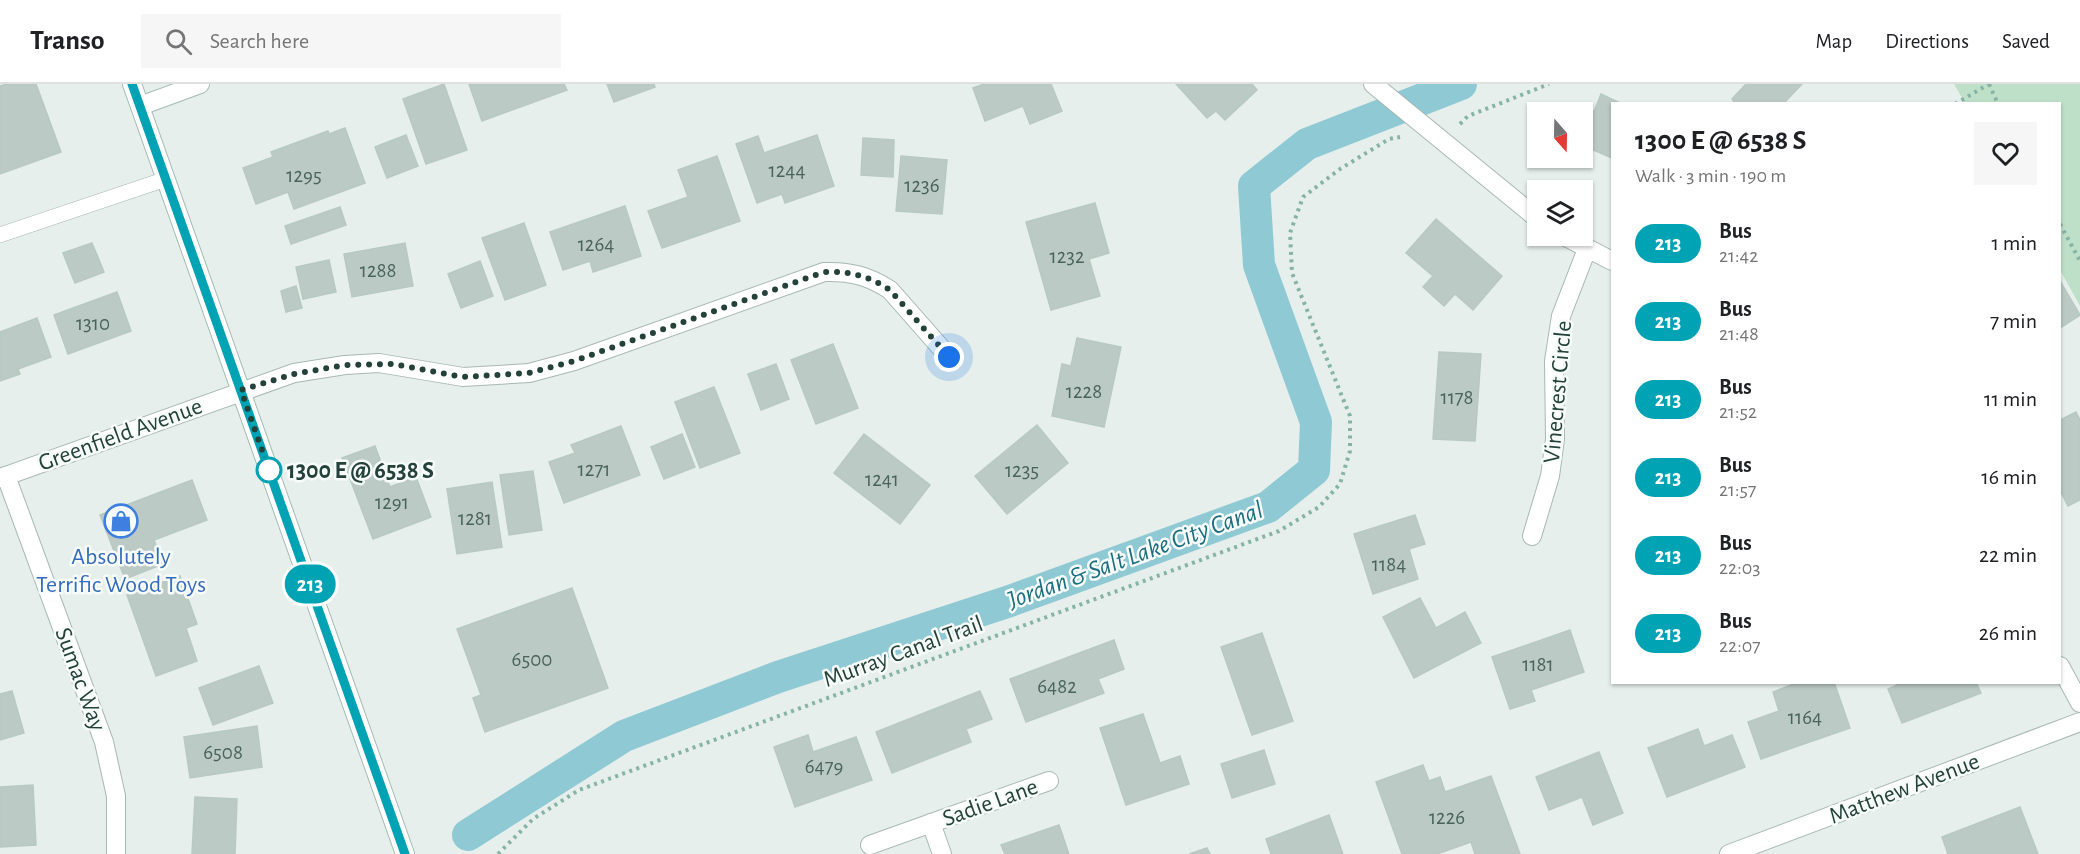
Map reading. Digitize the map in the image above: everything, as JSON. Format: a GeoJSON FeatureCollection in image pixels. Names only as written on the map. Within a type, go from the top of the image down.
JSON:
{"type":"FeatureCollection","features":[{"type":"Feature","properties":{"kind":"street"},"geometry":{"type":"LineString","coordinates":[[132,84],[405,854]]}},
{"type":"Feature","properties":{"kind":"street"},"geometry":{"type":"LineString","coordinates":[[140,106],[200,84]]}},
{"type":"Feature","properties":{"kind":"street"},"geometry":{"type":"LineString","coordinates":[[1377,87],[1527,210]]}},
{"type":"Feature","properties":{"kind":"street"},"geometry":{"type":"LineString","coordinates":[[1582,246],[1611,261]]}},
{"type":"Feature","properties":{"kind":"street","name":"Vinecrest Circle"},"geometry":{"type":"LineString","coordinates":[[1532,536],[1550,476],[1555,439],[1554,362],[1561,316],[1587,249]]}},
{"type":"Feature","properties":{"kind":"street","name":"Greenfield Avenue"},"geometry":{"type":"LineString","coordinates":[[3,477],[241,390],[294,374],[354,364],[393,364],[463,377],[529,373],[574,361],[824,272],[854,273],[885,286],[910,311],[949,357]]}},
{"type":"Feature","properties":{"kind":"street","name":"Sumac Way"},"geometry":{"type":"LineString","coordinates":[[3,477],[104,742],[116,796],[116,854]]}},
{"type":"Feature","properties":{"kind":"street"},"geometry":{"type":"LineString","coordinates":[[2061,668],[2080,703]]}},
{"type":"Feature","properties":{"kind":"street","name":"Matthew Avenue"},"geometry":{"type":"LineString","coordinates":[[1728,854],[2080,722]]}},
{"type":"Feature","properties":{"kind":"street","name":"Sadie Lane"},"geometry":{"type":"LineString","coordinates":[[870,845],[1048,781]]}},
{"type":"Feature","properties":{"kind":"street","name":"Sadie Lane"},"geometry":{"type":"LineString","coordinates":[[931,823],[942,854]]}},
{"type":"Feature","properties":{"kind":"lane"},"geometry":{"type":"LineString","coordinates":[[0,236],[166,179]]}},
{"type":"Feature","properties":{"kind":"path"},"geometry":{"type":"LineString","coordinates":[[1462,124],[1468,116],[1549,84]]}},
{"type":"Feature","properties":{"kind":"path"},"geometry":{"type":"LineString","coordinates":[[1958,102],[1989,84],[1997,102]]}},
{"type":"Feature","properties":{"kind":"path","name":"Murray Canal Trail"},"geometry":{"type":"LineString","coordinates":[[498,854],[533,819],[579,790],[1280,531],[1319,507],[1340,484],[1350,451],[1350,416],[1292,273],[1290,232],[1303,197],[1340,169],[1389,139],[1399,137]]}},
{"type":"Feature","properties":{"kind":"path"},"geometry":{"type":"LineString","coordinates":[[2061,226],[2080,261]]}},
{"type":"Feature","properties":{"kind":"green space"},"geometry":{"type":"Polygon","coordinates":[[[1954,84],[2080,84],[2080,306],[2061,272],[2061,102],[1964,102],[1954,84]]]}},
{"type":"Feature","properties":{"kind":"building"},"geometry":{"type":"Polygon","coordinates":[[[36,84],[61,152],[0,174],[0,86],[36,84]]]}},
{"type":"Feature","properties":{"kind":"building"},"geometry":{"type":"Polygon","coordinates":[[[444,84],[467,150],[426,164],[403,99],[444,84]]]}},
{"type":"Feature","properties":{"kind":"building"},"geometry":{"type":"Polygon","coordinates":[[[469,84],[564,84],[567,90],[482,121],[469,84]]]}},
{"type":"Feature","properties":{"kind":"building"},"geometry":{"type":"Polygon","coordinates":[[[607,84],[654,84],[655,87],[614,102],[607,84]]]}},
{"type":"Feature","properties":{"kind":"building"},"geometry":{"type":"Polygon","coordinates":[[[984,84],[1051,84],[1062,111],[1030,124],[1023,106],[985,121],[973,88],[984,84]]]}},
{"type":"Feature","properties":{"kind":"building"},"geometry":{"type":"Polygon","coordinates":[[[1176,84],[1252,84],[1257,90],[1225,120],[1216,111],[1207,118],[1176,84]]]}},
{"type":"Feature","properties":{"kind":"building"},"geometry":{"type":"Polygon","coordinates":[[[1746,84],[1802,84],[1785,102],[1734,102],[1732,99],[1746,84]]]}},
{"type":"Feature","properties":{"kind":"building"},"geometry":{"type":"Polygon","coordinates":[[[1601,94],[1618,102],[1611,102],[1611,158],[1593,150],[1593,112],[1601,94]]]}},
{"type":"Feature","properties":{"kind":"building"},"geometry":{"type":"Polygon","coordinates":[[[345,128],[365,183],[294,209],[288,192],[256,204],[243,168],[273,157],[271,152],[328,131],[329,134],[345,128]]]}},
{"type":"Feature","properties":{"kind":"building"},"geometry":{"type":"Polygon","coordinates":[[[406,135],[418,166],[387,178],[375,147],[406,135]]]}},
{"type":"Feature","properties":{"kind":"building"},"geometry":{"type":"Polygon","coordinates":[[[817,135],[834,186],[785,203],[782,194],[757,203],[736,144],[758,136],[764,153],[817,135]]]}},
{"type":"Feature","properties":{"kind":"building"},"geometry":{"type":"Polygon","coordinates":[[[863,138],[894,140],[893,177],[861,175],[863,138]]]}},
{"type":"Feature","properties":{"kind":"building"},"geometry":{"type":"Polygon","coordinates":[[[717,156],[740,221],[662,248],[648,211],[688,197],[678,170],[717,156]]]}},
{"type":"Feature","properties":{"kind":"building"},"geometry":{"type":"Polygon","coordinates":[[[901,156],[947,160],[942,214],[896,211],[901,156]]]}},
{"type":"Feature","properties":{"kind":"building"},"geometry":{"type":"Polygon","coordinates":[[[1095,203],[1109,253],[1089,259],[1100,296],[1051,310],[1026,222],[1095,203]]]}},
{"type":"Feature","properties":{"kind":"building"},"geometry":{"type":"Polygon","coordinates":[[[625,206],[641,256],[593,272],[590,261],[563,270],[550,232],[625,206]]]}},
{"type":"Feature","properties":{"kind":"building"},"geometry":{"type":"Polygon","coordinates":[[[340,207],[346,225],[291,244],[285,226],[340,207]]]}},
{"type":"Feature","properties":{"kind":"building"},"geometry":{"type":"Polygon","coordinates":[[[1436,219],[1502,276],[1473,310],[1455,294],[1444,306],[1423,287],[1433,276],[1406,253],[1436,219]]]}},
{"type":"Feature","properties":{"kind":"building"},"geometry":{"type":"Polygon","coordinates":[[[524,223],[546,285],[505,300],[482,238],[524,223]]]}},
{"type":"Feature","properties":{"kind":"building"},"geometry":{"type":"Polygon","coordinates":[[[92,243],[104,272],[75,283],[63,253],[92,243]]]}},
{"type":"Feature","properties":{"kind":"building"},"geometry":{"type":"Polygon","coordinates":[[[405,243],[413,286],[352,297],[344,254],[405,243]]]}},
{"type":"Feature","properties":{"kind":"building"},"geometry":{"type":"Polygon","coordinates":[[[329,260],[336,292],[303,299],[296,267],[329,260]]]}},
{"type":"Feature","properties":{"kind":"building"},"geometry":{"type":"Polygon","coordinates":[[[480,261],[493,296],[461,308],[448,274],[480,261]]]}},
{"type":"Feature","properties":{"kind":"building"},"geometry":{"type":"Polygon","coordinates":[[[2061,283],[2080,315],[2061,327],[2061,283]]]}},
{"type":"Feature","properties":{"kind":"building"},"geometry":{"type":"Polygon","coordinates":[[[296,286],[302,308],[286,312],[281,291],[296,286]]]}},
{"type":"Feature","properties":{"kind":"building"},"geometry":{"type":"Polygon","coordinates":[[[117,292],[131,331],[68,354],[54,315],[117,292]]]}},
{"type":"Feature","properties":{"kind":"building"},"geometry":{"type":"Polygon","coordinates":[[[37,318],[51,357],[18,369],[20,374],[0,381],[0,332],[37,318]]]}},
{"type":"Feature","properties":{"kind":"building"},"geometry":{"type":"Polygon","coordinates":[[[1077,338],[1121,347],[1104,427],[1052,416],[1062,364],[1071,366],[1077,338]]]}},
{"type":"Feature","properties":{"kind":"building"},"geometry":{"type":"Polygon","coordinates":[[[833,344],[858,408],[816,424],[791,360],[833,344]]]}},
{"type":"Feature","properties":{"kind":"building"},"geometry":{"type":"Polygon","coordinates":[[[1439,352],[1481,354],[1475,441],[1433,439],[1439,352]]]}},
{"type":"Feature","properties":{"kind":"building"},"geometry":{"type":"Polygon","coordinates":[[[776,364],[789,399],[761,410],[748,374],[776,364]]]}},
{"type":"Feature","properties":{"kind":"building"},"geometry":{"type":"Polygon","coordinates":[[[714,387],[740,453],[700,468],[675,402],[714,387]]]}},
{"type":"Feature","properties":{"kind":"building"},"geometry":{"type":"Polygon","coordinates":[[[2076,412],[2080,420],[2080,500],[2068,506],[2061,492],[2061,420],[2076,412]]]}},
{"type":"Feature","properties":{"kind":"building"},"geometry":{"type":"Polygon","coordinates":[[[1037,425],[1068,463],[1007,514],[975,476],[1037,425]]]}},
{"type":"Feature","properties":{"kind":"building"},"geometry":{"type":"Polygon","coordinates":[[[621,426],[640,475],[564,503],[549,462],[575,453],[571,445],[621,426]]]}},
{"type":"Feature","properties":{"kind":"building"},"geometry":{"type":"Polygon","coordinates":[[[682,434],[695,467],[664,479],[651,447],[682,434]]]}},
{"type":"Feature","properties":{"kind":"building"},"geometry":{"type":"Polygon","coordinates":[[[864,434],[930,485],[900,524],[834,473],[864,434]]]}},
{"type":"Feature","properties":{"kind":"building"},"geometry":{"type":"Polygon","coordinates":[[[375,446],[390,487],[416,477],[431,517],[373,539],[342,458],[375,446]]]}},
{"type":"Feature","properties":{"kind":"building"},"geometry":{"type":"Polygon","coordinates":[[[533,471],[542,530],[509,535],[500,475],[533,471]]]}},
{"type":"Feature","properties":{"kind":"building"},"geometry":{"type":"Polygon","coordinates":[[[192,480],[207,520],[154,540],[163,564],[125,579],[100,515],[192,480]]]}},
{"type":"Feature","properties":{"kind":"building"},"geometry":{"type":"Polygon","coordinates":[[[492,482],[502,547],[457,554],[447,489],[492,482]]]}},
{"type":"Feature","properties":{"kind":"building"},"geometry":{"type":"Polygon","coordinates":[[[1415,515],[1425,544],[1409,549],[1418,579],[1373,594],[1354,534],[1415,515]]]}},
{"type":"Feature","properties":{"kind":"building"},"geometry":{"type":"Polygon","coordinates":[[[180,576],[197,624],[186,628],[197,661],[156,676],[127,595],[180,576]]]}},
{"type":"Feature","properties":{"kind":"building"},"geometry":{"type":"Polygon","coordinates":[[[572,588],[608,688],[485,732],[473,698],[481,695],[457,629],[572,588]]]}},
{"type":"Feature","properties":{"kind":"building"},"geometry":{"type":"Polygon","coordinates":[[[1420,598],[1436,628],[1465,612],[1481,643],[1414,678],[1383,617],[1420,598]]]}},
{"type":"Feature","properties":{"kind":"building"},"geometry":{"type":"Polygon","coordinates":[[[1570,630],[1584,672],[1531,690],[1535,701],[1510,709],[1492,657],[1570,630]]]}},
{"type":"Feature","properties":{"kind":"building"},"geometry":{"type":"Polygon","coordinates":[[[1262,633],[1293,721],[1252,735],[1221,647],[1262,633]]]}},
{"type":"Feature","properties":{"kind":"building"},"geometry":{"type":"Polygon","coordinates":[[[1114,640],[1124,669],[1098,679],[1104,693],[1026,722],[1010,679],[1114,640]]]}},
{"type":"Feature","properties":{"kind":"building"},"geometry":{"type":"Polygon","coordinates":[[[259,666],[273,703],[213,725],[199,688],[259,666]]]}},
{"type":"Feature","properties":{"kind":"building"},"geometry":{"type":"Polygon","coordinates":[[[1794,684],[1835,684],[1850,728],[1761,759],[1748,722],[1779,711],[1773,692],[1794,684]]]}},
{"type":"Feature","properties":{"kind":"building"},"geometry":{"type":"Polygon","coordinates":[[[1899,684],[1977,684],[1981,693],[1902,723],[1888,689],[1899,684]]]}},
{"type":"Feature","properties":{"kind":"building"},"geometry":{"type":"Polygon","coordinates":[[[12,691],[24,733],[0,740],[0,694],[12,691]]]}},
{"type":"Feature","properties":{"kind":"building"},"geometry":{"type":"Polygon","coordinates":[[[980,691],[992,719],[966,729],[971,742],[892,773],[876,732],[980,691]]]}},
{"type":"Feature","properties":{"kind":"building"},"geometry":{"type":"Polygon","coordinates":[[[1143,714],[1160,763],[1180,756],[1189,784],[1126,805],[1100,728],[1143,714]]]}},
{"type":"Feature","properties":{"kind":"building"},"geometry":{"type":"Polygon","coordinates":[[[257,726],[262,767],[190,778],[184,737],[257,726]]]}},
{"type":"Feature","properties":{"kind":"building"},"geometry":{"type":"Polygon","coordinates":[[[1698,729],[1704,746],[1732,735],[1745,767],[1667,797],[1648,748],[1698,729]]]}},
{"type":"Feature","properties":{"kind":"building"},"geometry":{"type":"Polygon","coordinates":[[[808,735],[813,752],[856,737],[872,780],[795,807],[774,747],[808,735]]]}},
{"type":"Feature","properties":{"kind":"building"},"geometry":{"type":"Polygon","coordinates":[[[1264,750],[1275,784],[1232,798],[1221,764],[1264,750]]]}},
{"type":"Feature","properties":{"kind":"building"},"geometry":{"type":"Polygon","coordinates":[[[1599,752],[1623,813],[1593,825],[1582,797],[1549,810],[1536,777],[1599,752]]]}},
{"type":"Feature","properties":{"kind":"building"},"geometry":{"type":"Polygon","coordinates":[[[1423,765],[1429,781],[1440,777],[1445,792],[1491,776],[1520,854],[1475,854],[1471,842],[1437,854],[1402,854],[1376,782],[1423,765]]]}},
{"type":"Feature","properties":{"kind":"building"},"geometry":{"type":"Polygon","coordinates":[[[33,785],[36,845],[0,847],[0,787],[33,785]]]}},
{"type":"Feature","properties":{"kind":"building"},"geometry":{"type":"Polygon","coordinates":[[[195,797],[237,799],[235,854],[192,854],[195,797]]]}},
{"type":"Feature","properties":{"kind":"building"},"geometry":{"type":"Polygon","coordinates":[[[2020,807],[2038,854],[1948,854],[1942,837],[2020,807]]]}},
{"type":"Feature","properties":{"kind":"building"},"geometry":{"type":"Polygon","coordinates":[[[1329,815],[1343,854],[1271,854],[1266,839],[1329,815]]]}},
{"type":"Feature","properties":{"kind":"building"},"geometry":{"type":"Polygon","coordinates":[[[1059,825],[1069,854],[1005,854],[1001,845],[1059,825]]]}},
{"type":"Feature","properties":{"kind":"building"},"geometry":{"type":"Polygon","coordinates":[[[1207,848],[1210,854],[1189,854],[1207,848]]]}},
{"type":"Feature","properties":{"kind":"waterway","name":"Jordan & Salt Lake City Canal"},"geometry":{"type":"LineString","coordinates":[[468,835],[624,736],[778,677],[1010,601],[1268,507],[1314,470],[1316,422],[1259,265],[1254,186],[1307,144],[1461,84]]}},
{"type":"Feature","properties":{"kind":"bus line","name":"213"},"geometry":{"type":"LineString","coordinates":[[132,84],[405,854]]}},
{"type":"Feature","properties":{"kind":"place","name":"1300 E @ 6538 S"},"geometry":{"type":"Point","coordinates":[269,470]}},
{"type":"Feature","properties":{"kind":"place","name":"Absolutely Terrific Wood Toys"},"geometry":{"type":"Point","coordinates":[121,521]}},
{"type":"Feature","properties":{"kind":"route"},"geometry":{"type":"LineString","coordinates":[[269,470],[241,390],[294,374],[345,365],[393,364],[463,377],[529,373],[574,361],[810,275],[824,272],[854,273],[879,282],[910,311],[949,357]]}}]}
